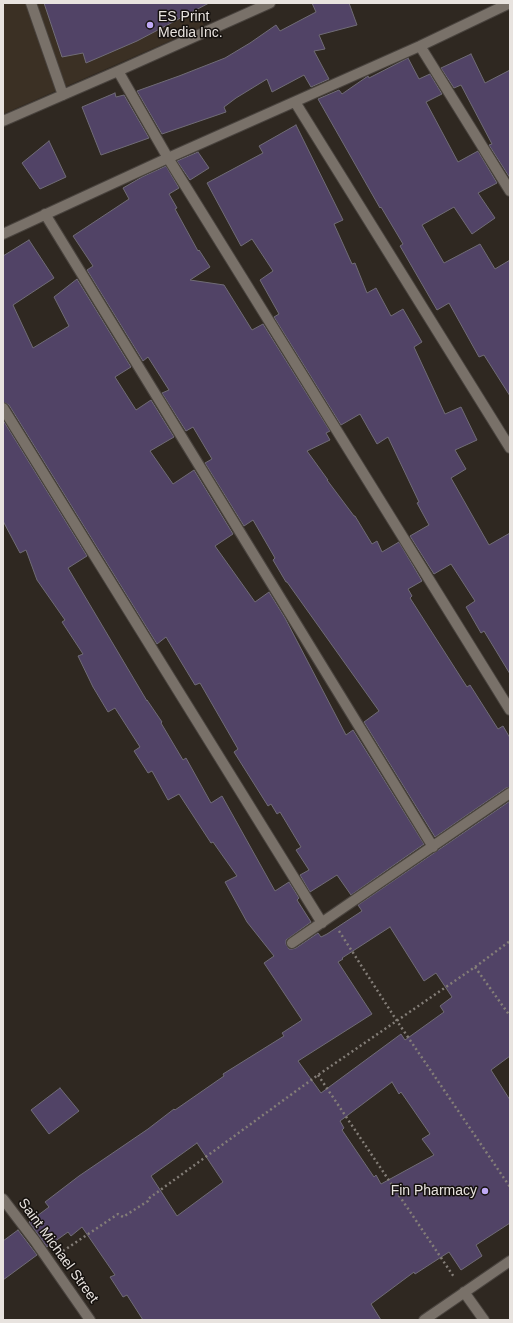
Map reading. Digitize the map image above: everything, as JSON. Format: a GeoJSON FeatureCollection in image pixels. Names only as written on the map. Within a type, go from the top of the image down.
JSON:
{"type":"FeatureCollection","features":[{"type":"Feature","properties":{"kind":"street"},"geometry":{"type":"LineString","coordinates":[[31,3],[63,95]]}},
{"type":"Feature","properties":{"kind":"street"},"geometry":{"type":"LineString","coordinates":[[3,121],[118,72],[270,3]]}},
{"type":"Feature","properties":{"kind":"street"},"geometry":{"type":"LineString","coordinates":[[3,234],[168,158],[420,46],[510,3]]}},
{"type":"Feature","properties":{"kind":"street"},"geometry":{"type":"LineString","coordinates":[[420,46],[510,191]]}},
{"type":"Feature","properties":{"kind":"street"},"geometry":{"type":"LineString","coordinates":[[118,72],[168,158],[510,710]]}},
{"type":"Feature","properties":{"kind":"street"},"geometry":{"type":"LineString","coordinates":[[295,102],[510,448]]}},
{"type":"Feature","properties":{"kind":"street"},"geometry":{"type":"LineString","coordinates":[[45,214],[433,847]]}},
{"type":"Feature","properties":{"kind":"street"},"geometry":{"type":"LineString","coordinates":[[3,408],[326,920]]}},
{"type":"Feature","properties":{"kind":"street"},"geometry":{"type":"LineString","coordinates":[[292,943],[510,794]]}},
{"type":"Feature","properties":{"kind":"street","name":"Saint Michael Street"},"geometry":{"type":"LineString","coordinates":[[3,1199],[35,1241],[90,1320]]}},
{"type":"Feature","properties":{"kind":"street"},"geometry":{"type":"LineString","coordinates":[[424,1320],[510,1261]]}},
{"type":"Feature","properties":{"kind":"street"},"geometry":{"type":"LineString","coordinates":[[464,1292],[484,1320]]}},
{"type":"Feature","properties":{"kind":"path"},"geometry":{"type":"LineString","coordinates":[[326,920],[510,1187]]}},
{"type":"Feature","properties":{"kind":"path"},"geometry":{"type":"LineString","coordinates":[[48,1261],[118,1214],[123,1217],[148,1201],[148,1199],[318,1075],[475,967],[510,941]]}},
{"type":"Feature","properties":{"kind":"path"},"geometry":{"type":"LineString","coordinates":[[475,967],[510,1016]]}},
{"type":"Feature","properties":{"kind":"path"},"geometry":{"type":"LineString","coordinates":[[318,1075],[464,1292]]}},
{"type":"Feature","properties":{"kind":"shaded area"},"geometry":{"type":"Polygon","coordinates":[[[3,3],[196,3],[204,26],[3,114],[3,3]]]}},
{"type":"Feature","properties":{"kind":"building"},"geometry":{"type":"Polygon","coordinates":[[[44,3],[209,3],[137,41],[86,63],[83,53],[62,57],[44,3]]]}},
{"type":"Feature","properties":{"kind":"building"},"geometry":{"type":"Polygon","coordinates":[[[312,3],[349,3],[357,25],[319,35],[325,49],[314,51],[329,79],[311,87],[304,75],[272,92],[267,79],[224,107],[226,112],[162,134],[137,91],[225,58],[276,25],[280,31],[316,12],[312,3]]]}},
{"type":"Feature","properties":{"kind":"building"},"geometry":{"type":"Polygon","coordinates":[[[471,54],[485,83],[510,70],[510,178],[489,145],[492,144],[461,85],[454,88],[441,68],[471,54]]]}},
{"type":"Feature","properties":{"kind":"building"},"geometry":{"type":"Polygon","coordinates":[[[408,58],[419,79],[430,74],[442,94],[426,102],[458,162],[478,151],[497,183],[478,193],[495,218],[472,234],[454,207],[422,225],[444,263],[480,244],[495,269],[510,260],[510,396],[484,355],[479,357],[449,303],[437,310],[400,246],[403,244],[381,207],[380,208],[318,99],[339,90],[342,94],[368,76],[369,78],[408,58]]]}},
{"type":"Feature","properties":{"kind":"building"},"geometry":{"type":"Polygon","coordinates":[[[115,93],[116,97],[124,95],[149,138],[101,155],[82,107],[115,93]]]}},
{"type":"Feature","properties":{"kind":"building"},"geometry":{"type":"Polygon","coordinates":[[[296,125],[343,220],[334,224],[352,264],[355,263],[367,293],[376,288],[391,316],[403,309],[422,342],[414,347],[445,414],[461,407],[477,440],[455,450],[466,469],[451,478],[489,545],[510,533],[510,674],[484,631],[481,633],[466,607],[475,601],[451,564],[434,574],[410,536],[429,525],[417,503],[419,502],[388,437],[377,444],[360,414],[341,425],[274,317],[279,314],[260,280],[273,271],[252,239],[241,246],[207,183],[263,153],[259,146],[296,125]]]}},
{"type":"Feature","properties":{"kind":"building"},"geometry":{"type":"Polygon","coordinates":[[[49,141],[66,177],[40,189],[22,163],[49,141]]]}},
{"type":"Feature","properties":{"kind":"building"},"geometry":{"type":"Polygon","coordinates":[[[198,152],[209,168],[190,180],[177,161],[198,152]]]}},
{"type":"Feature","properties":{"kind":"building"},"geometry":{"type":"Polygon","coordinates":[[[166,166],[179,188],[169,194],[177,208],[175,209],[198,251],[199,250],[210,267],[190,280],[224,285],[252,330],[263,324],[330,431],[326,433],[330,440],[307,451],[355,516],[372,544],[377,541],[382,552],[399,542],[422,581],[408,589],[412,596],[410,598],[467,687],[470,685],[498,729],[503,726],[510,738],[510,787],[506,788],[435,837],[364,722],[379,711],[286,582],[273,560],[275,558],[253,520],[244,526],[205,463],[212,459],[193,427],[186,431],[162,393],[169,390],[148,357],[143,361],[87,270],[93,266],[73,236],[129,199],[123,188],[166,166]]]}},
{"type":"Feature","properties":{"kind":"building"},"geometry":{"type":"Polygon","coordinates":[[[29,240],[54,278],[13,305],[33,348],[69,326],[54,297],[77,279],[131,367],[115,377],[136,410],[151,400],[174,437],[150,451],[173,484],[194,470],[233,534],[215,546],[255,602],[269,592],[285,618],[346,735],[353,730],[424,844],[351,895],[337,875],[310,892],[300,875],[309,870],[296,850],[301,847],[280,812],[277,814],[271,804],[268,806],[234,752],[238,749],[200,683],[195,685],[166,637],[157,644],[9,405],[3,402],[3,256],[29,240]]]}},
{"type":"Feature","properties":{"kind":"building"},"geometry":{"type":"Polygon","coordinates":[[[3,420],[87,556],[68,568],[147,701],[162,722],[161,723],[183,760],[186,758],[211,803],[222,796],[275,891],[289,882],[299,898],[297,900],[311,922],[286,940],[286,944],[289,949],[296,948],[318,933],[321,937],[327,934],[362,911],[358,905],[510,801],[510,1056],[491,1070],[510,1100],[510,1223],[476,1245],[482,1256],[461,1270],[449,1252],[415,1274],[414,1272],[371,1304],[381,1320],[143,1320],[127,1295],[123,1297],[110,1277],[115,1275],[82,1227],[71,1236],[68,1232],[47,1247],[29,1222],[49,1207],[45,1202],[79,1176],[148,1129],[174,1109],[175,1110],[224,1076],[223,1074],[284,1036],[282,1033],[302,1020],[264,963],[274,956],[247,922],[225,882],[237,876],[213,842],[211,843],[179,794],[168,800],[152,771],[148,773],[134,751],[140,747],[115,708],[108,712],[93,687],[78,656],[83,654],[62,622],[65,620],[37,580],[26,550],[20,553],[3,521],[3,420]],[[390,927],[338,962],[372,1014],[298,1061],[321,1093],[401,1034],[405,1040],[444,1012],[440,1006],[452,997],[436,973],[424,981],[390,927]],[[392,1082],[340,1121],[344,1128],[342,1130],[374,1177],[376,1175],[381,1184],[434,1155],[422,1139],[430,1134],[401,1092],[399,1094],[392,1082]],[[197,1143],[151,1176],[177,1216],[223,1182],[197,1143]]]}},
{"type":"Feature","properties":{"kind":"building"},"geometry":{"type":"Polygon","coordinates":[[[60,1088],[79,1111],[49,1134],[31,1110],[60,1088]]]}},
{"type":"Feature","properties":{"kind":"building"},"geometry":{"type":"Polygon","coordinates":[[[18,1230],[37,1255],[3,1280],[3,1241],[18,1230]]]}},
{"type":"Feature","properties":{"kind":"place","name":"ES Print Media Inc."},"geometry":{"type":"Point","coordinates":[150,25]}},
{"type":"Feature","properties":{"kind":"place","name":"Fin Pharmacy"},"geometry":{"type":"Point","coordinates":[485,1191]}}]}
